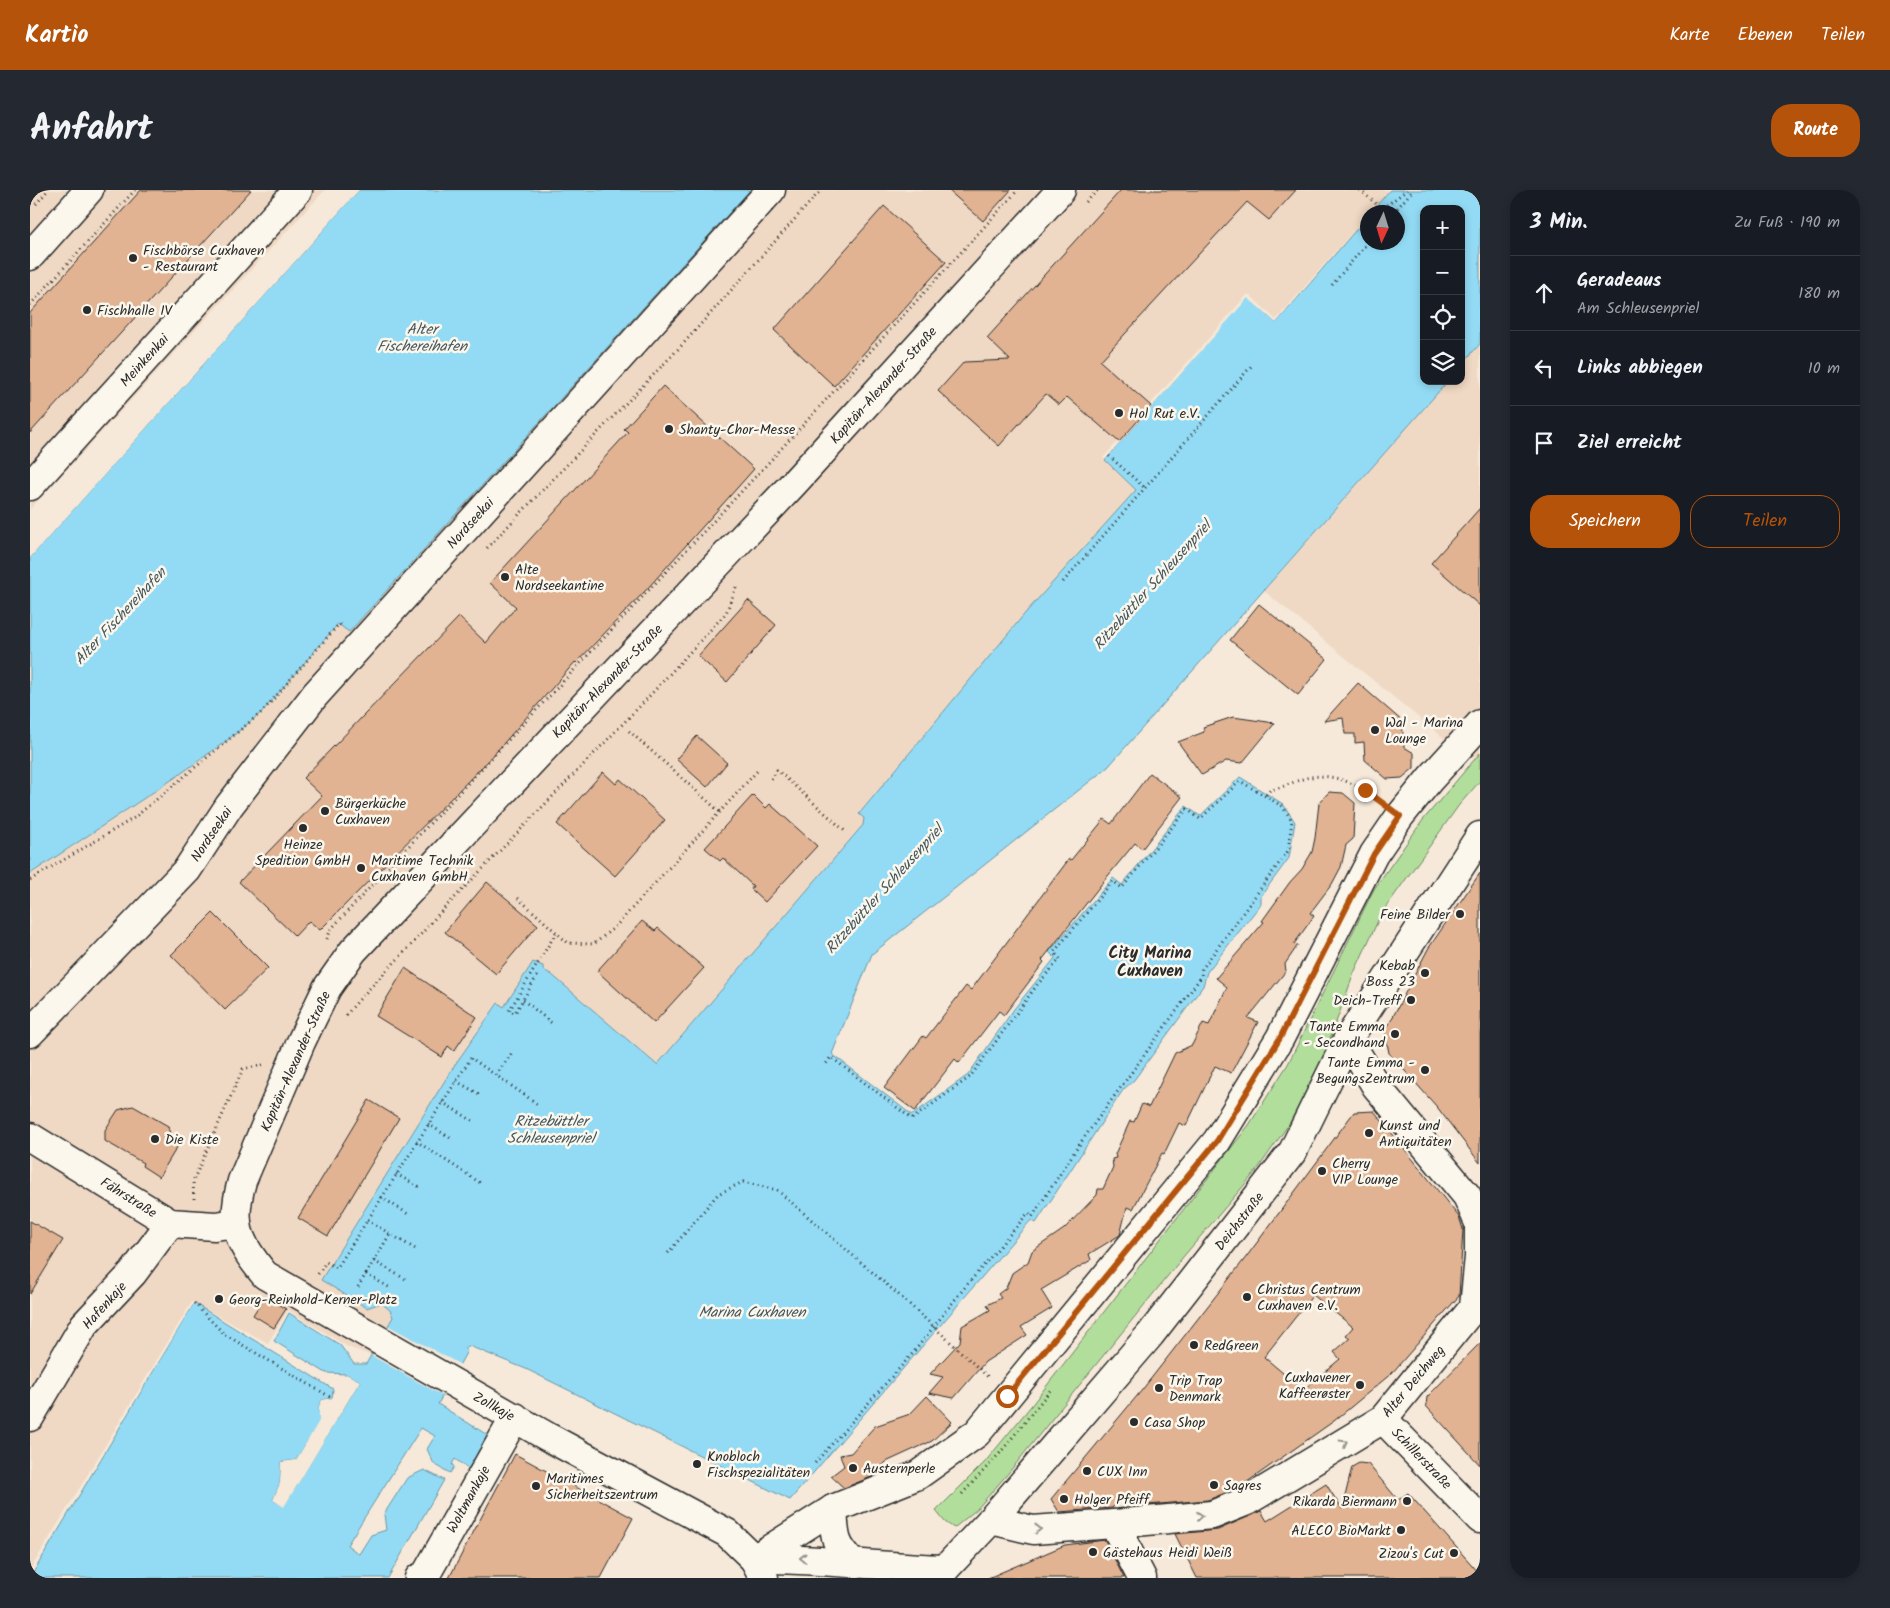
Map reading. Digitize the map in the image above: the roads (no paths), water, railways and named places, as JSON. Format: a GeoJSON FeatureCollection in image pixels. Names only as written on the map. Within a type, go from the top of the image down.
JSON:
{"type":"FeatureCollection","features":[{"type":"Feature","properties":{"kind":"street"},"geometry":{"type":"LineString","coordinates":[[30,256],[89,190]]}},
{"type":"Feature","properties":{"kind":"street","name":"Meinkenkai"},"geometry":{"type":"LineString","coordinates":[[30,486],[298,190]]}},
{"type":"Feature","properties":{"kind":"street","name":"Nordseekai"},"geometry":{"type":"LineString","coordinates":[[30,1034],[187,870],[229,806],[315,695],[771,190]]}},
{"type":"Feature","properties":{"kind":"street","name":"Kapitän-Alexander-Straße"},"geometry":{"type":"LineString","coordinates":[[237,1223],[236,1204],[242,1181],[301,1042],[328,988],[353,951],[794,483],[1061,190]]}},
{"type":"Feature","properties":{"kind":"street"},"geometry":{"type":"LineString","coordinates":[[759,1568],[833,1509],[918,1475],[977,1433],[1217,1141],[1280,1038],[1374,854],[1400,816],[1430,779],[1480,724]]}},
{"type":"Feature","properties":{"kind":"street","name":"Deichstraße"},"geometry":{"type":"LineString","coordinates":[[759,1568],[812,1558],[856,1571],[893,1567],[943,1575],[1150,1335],[1293,1151],[1348,1039],[1480,836]]}},
{"type":"Feature","properties":{"kind":"street","name":"Alter Deichweg"},"geometry":{"type":"LineString","coordinates":[[991,1520],[1033,1530],[1114,1524],[1212,1515],[1247,1501],[1384,1419],[1474,1307],[1479,1257],[1479,1223],[1467,1196],[1376,1086],[1348,1039]]}},
{"type":"Feature","properties":{"kind":"street","name":"Fährstraße"},"geometry":{"type":"LineString","coordinates":[[30,1136],[170,1223],[215,1226],[237,1223]]}},
{"type":"Feature","properties":{"kind":"street","name":"Hafenkaje"},"geometry":{"type":"LineString","coordinates":[[30,1416],[84,1325],[133,1274],[170,1223]]}},
{"type":"Feature","properties":{"kind":"street","name":"Zollkaje"},"geometry":{"type":"LineString","coordinates":[[237,1223],[250,1256],[265,1274],[515,1417],[727,1533],[759,1568]]}},
{"type":"Feature","properties":{"kind":"street","name":"Woltmankaje"},"geometry":{"type":"LineString","coordinates":[[424,1577],[515,1417]]}},
{"type":"Feature","properties":{"kind":"street","name":"Schillerstraße"},"geometry":{"type":"LineString","coordinates":[[1384,1419],[1480,1519]]}},
{"type":"Feature","properties":{"kind":"street"},"geometry":{"type":"LineString","coordinates":[[833,1509],[838,1548],[856,1571]]}},
{"type":"Feature","properties":{"kind":"street"},"geometry":{"type":"LineString","coordinates":[[1114,1524],[1142,1578]]}},
{"type":"Feature","properties":{"kind":"water","name":"Alter Fischereihafen"},"geometry":{"type":"Polygon","coordinates":[[[359,190],[750,190],[349,632],[338,624],[262,712],[229,739],[176,777],[30,874],[30,558],[359,190]]]}},
{"type":"Feature","properties":{"kind":"water"},"geometry":{"type":"Polygon","coordinates":[[[1390,190],[1480,190],[1480,344],[1465,361],[1465,205],[1420,205],[1420,385],[1444,385],[1108,767],[872,954],[832,1054],[912,1115],[968,1075],[1014,1009],[1055,958],[1049,952],[1113,878],[1122,885],[1186,806],[1200,816],[1240,777],[1283,804],[1295,822],[1289,858],[1261,896],[1261,904],[1207,972],[1203,986],[1134,1080],[1123,1090],[1036,1223],[1031,1220],[790,1500],[526,1369],[469,1346],[464,1348],[467,1351],[438,1404],[489,1436],[469,1469],[455,1459],[452,1464],[454,1467],[450,1473],[434,1464],[427,1449],[435,1436],[421,1428],[347,1545],[359,1554],[371,1535],[386,1530],[384,1514],[407,1478],[424,1470],[444,1480],[388,1578],[30,1578],[194,1303],[333,1389],[332,1398],[322,1400],[319,1406],[320,1421],[296,1460],[281,1462],[280,1483],[273,1500],[284,1506],[360,1381],[346,1374],[326,1373],[274,1341],[289,1313],[340,1345],[354,1364],[366,1364],[393,1317],[390,1310],[381,1303],[367,1308],[321,1280],[454,1066],[498,1003],[504,1007],[533,962],[543,966],[543,970],[551,974],[657,1065],[863,825],[864,818],[859,814],[1027,611],[1136,490],[1105,460],[1248,297],[1276,323],[1360,225],[1360,250],[1405,250],[1405,205],[1377,205],[1390,190]]]}},
{"type":"Feature","properties":{"kind":"place","name":"Fischbörse Cuxhaven - Restaurant"},"geometry":{"type":"Point","coordinates":[133,258]}},
{"type":"Feature","properties":{"kind":"place","name":"Fischhalle IV"},"geometry":{"type":"Point","coordinates":[87,310]}},
{"type":"Feature","properties":{"kind":"place","name":"Hol Rut e.V."},"geometry":{"type":"Point","coordinates":[1119,413]}},
{"type":"Feature","properties":{"kind":"place","name":"Shanty-Chor-Messe"},"geometry":{"type":"Point","coordinates":[669,429]}},
{"type":"Feature","properties":{"kind":"place","name":"Alte Nordseekantine"},"geometry":{"type":"Point","coordinates":[505,577]}},
{"type":"Feature","properties":{"kind":"place","name":"Wal - Marina Lounge"},"geometry":{"type":"Point","coordinates":[1375,730]}},
{"type":"Feature","properties":{"kind":"place","name":"Bürgerküche Cuxhaven"},"geometry":{"type":"Point","coordinates":[325,811]}},
{"type":"Feature","properties":{"kind":"place","name":"Heinze Spedition GmbH"},"geometry":{"type":"Point","coordinates":[303,828]}},
{"type":"Feature","properties":{"kind":"place","name":"Maritime Technik Cuxhaven GmbH"},"geometry":{"type":"Point","coordinates":[361,868]}},
{"type":"Feature","properties":{"kind":"place","name":"Feine Bilder"},"geometry":{"type":"Point","coordinates":[1460,914]}},
{"type":"Feature","properties":{"kind":"place","name":"Kebab Boss 23"},"geometry":{"type":"Point","coordinates":[1425,973]}},
{"type":"Feature","properties":{"kind":"place","name":"Deich-Treff"},"geometry":{"type":"Point","coordinates":[1411,1000]}},
{"type":"Feature","properties":{"kind":"place","name":"Tante Emma - Secondhand"},"geometry":{"type":"Point","coordinates":[1395,1034]}},
{"type":"Feature","properties":{"kind":"place","name":"Tante Emma - BegungsZentrum"},"geometry":{"type":"Point","coordinates":[1425,1070]}},
{"type":"Feature","properties":{"kind":"place","name":"Kunst und Antiquitäten"},"geometry":{"type":"Point","coordinates":[1369,1133]}},
{"type":"Feature","properties":{"kind":"place","name":"Die Kiste"},"geometry":{"type":"Point","coordinates":[155,1139]}},
{"type":"Feature","properties":{"kind":"place","name":"Cherry VIP Lounge"},"geometry":{"type":"Point","coordinates":[1322,1171]}},
{"type":"Feature","properties":{"kind":"place","name":"Christus Centrum Cuxhaven e.V."},"geometry":{"type":"Point","coordinates":[1247,1297]}},
{"type":"Feature","properties":{"kind":"place","name":"Georg-Reinhold-Kerner-Platz"},"geometry":{"type":"Point","coordinates":[219,1299]}},
{"type":"Feature","properties":{"kind":"place","name":"RedGreen"},"geometry":{"type":"Point","coordinates":[1194,1345]}},
{"type":"Feature","properties":{"kind":"place","name":"Cuxhavener Kaffeerøster"},"geometry":{"type":"Point","coordinates":[1360,1385]}},
{"type":"Feature","properties":{"kind":"place","name":"Trip Trap Denmark"},"geometry":{"type":"Point","coordinates":[1159,1388]}},
{"type":"Feature","properties":{"kind":"place","name":"Casa Shop"},"geometry":{"type":"Point","coordinates":[1134,1422]}},
{"type":"Feature","properties":{"kind":"place","name":"Knobloch Fischspezialitäten"},"geometry":{"type":"Point","coordinates":[697,1464]}},
{"type":"Feature","properties":{"kind":"place","name":"Austernperle"},"geometry":{"type":"Point","coordinates":[853,1468]}},
{"type":"Feature","properties":{"kind":"place","name":"CUX Inn"},"geometry":{"type":"Point","coordinates":[1087,1471]}},
{"type":"Feature","properties":{"kind":"place","name":"Sagres"},"geometry":{"type":"Point","coordinates":[1214,1485]}},
{"type":"Feature","properties":{"kind":"place","name":"Maritimes Sicherheitszentrum"},"geometry":{"type":"Point","coordinates":[536,1486]}},
{"type":"Feature","properties":{"kind":"place","name":"Holger Pfeiff"},"geometry":{"type":"Point","coordinates":[1064,1499]}},
{"type":"Feature","properties":{"kind":"place","name":"Rikarda Biermann"},"geometry":{"type":"Point","coordinates":[1407,1501]}},
{"type":"Feature","properties":{"kind":"place","name":"ALECO BioMarkt"},"geometry":{"type":"Point","coordinates":[1401,1530]}},
{"type":"Feature","properties":{"kind":"place","name":"Gästehaus Heidi Weiß"},"geometry":{"type":"Point","coordinates":[1093,1552]}},
{"type":"Feature","properties":{"kind":"place","name":"Zizou's Cut"},"geometry":{"type":"Point","coordinates":[1454,1553]}},
{"type":"Feature","properties":{"kind":"district","name":"City Marina Cuxhaven"},"geometry":{"type":"Point","coordinates":[1150,961]}},
{"type":"Feature","properties":{"kind":"water label","name":"Ritzebüttler Schleusenpriel"},"geometry":{"type":"Point","coordinates":[1152,585]}},
{"type":"Feature","properties":{"kind":"water label","name":"Ritzebüttler Schleusenpriel"},"geometry":{"type":"Point","coordinates":[884,889]}},
{"type":"Feature","properties":{"kind":"water label","name":"Ritzebüttler Schleusenpriel"},"geometry":{"type":"Point","coordinates":[551,1130]}},
{"type":"Feature","properties":{"kind":"water label","name":"Marina Cuxhaven"},"geometry":{"type":"Point","coordinates":[752,1312]}}]}
